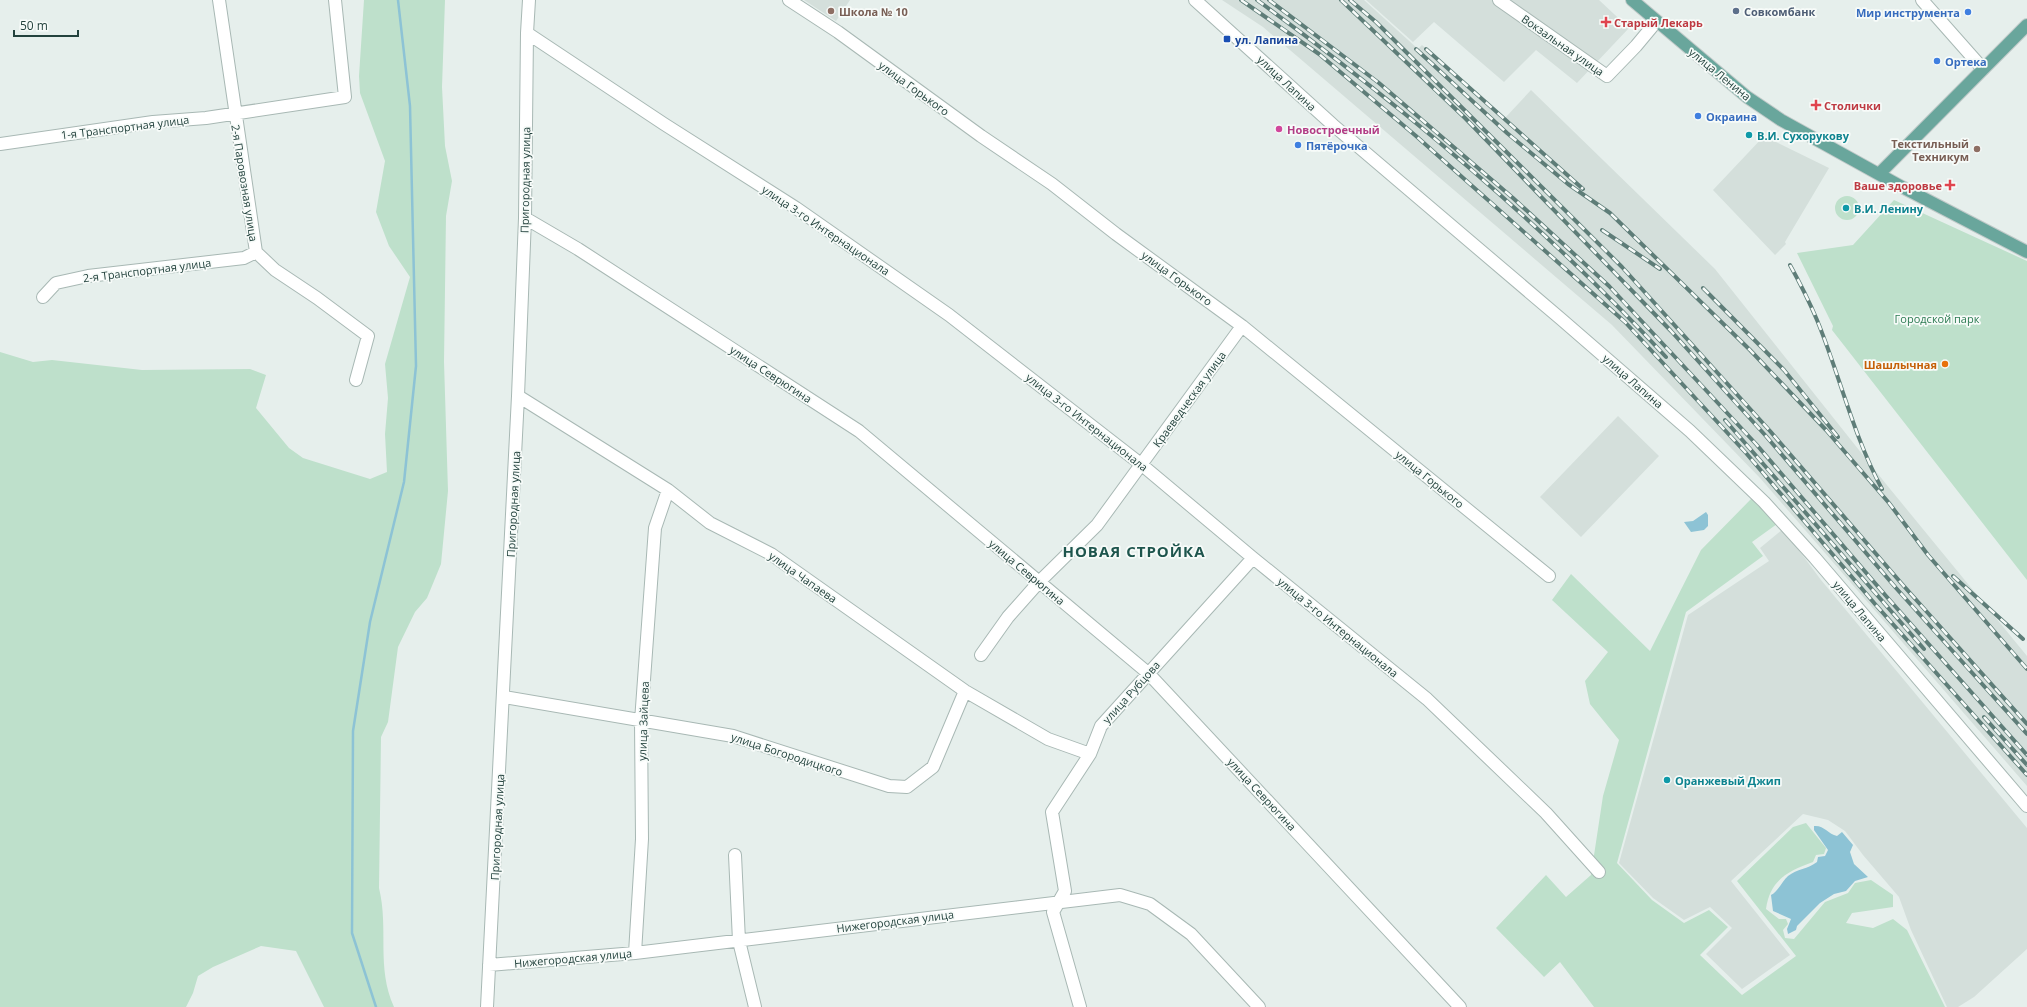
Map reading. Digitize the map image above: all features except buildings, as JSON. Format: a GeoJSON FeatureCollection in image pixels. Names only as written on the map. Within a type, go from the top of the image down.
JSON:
{"type":"FeatureCollection","features":[{"type":"Feature","properties":{"kind":"main road","name":"улица Ленина"},"geometry":{"type":"LineString","coordinates":[[1632,0],[1656,22],[1747,97],[1781,120],[1879,174],[2027,252]]}},
{"type":"Feature","properties":{"kind":"main road"},"geometry":{"type":"LineString","coordinates":[[1879,174],[2027,25]]}},
{"type":"Feature","properties":{"kind":"street","name":"2-я Паровозная улица"},"geometry":{"type":"LineString","coordinates":[[219,0],[234,114],[256,252],[275,270],[317,298],[368,336],[356,380]]}},
{"type":"Feature","properties":{"kind":"street","name":"1-я Транспортная улица"},"geometry":{"type":"LineString","coordinates":[[0,144],[153,122],[206,118],[345,97],[335,0]]}},
{"type":"Feature","properties":{"kind":"street","name":"Пригородная улица"},"geometry":{"type":"LineString","coordinates":[[487,1007],[504,697],[518,396],[525,218],[527,33],[529,0]]}},
{"type":"Feature","properties":{"kind":"street","name":"улица Горького"},"geometry":{"type":"LineString","coordinates":[[789,0],[838,32],[981,136],[1052,184],[1116,234],[1242,326],[1549,576]]}},
{"type":"Feature","properties":{"kind":"street","name":"улица Лапина"},"geometry":{"type":"LineString","coordinates":[[1195,0],[1333,125],[1690,430],[1764,502],[1815,558],[2027,806]]}},
{"type":"Feature","properties":{"kind":"street","name":"Вокзальная улица"},"geometry":{"type":"LineString","coordinates":[[1499,0],[1607,76],[1636,46],[1656,22]]}},
{"type":"Feature","properties":{"kind":"street"},"geometry":{"type":"LineString","coordinates":[[1922,0],[1983,69]]}},
{"type":"Feature","properties":{"kind":"street","name":"улица 3-го Интернационала"},"geometry":{"type":"LineString","coordinates":[[527,33],[664,124],[796,208],[949,315],[1142,464],[1253,558],[1427,699],[1546,813],[1599,872]]}},
{"type":"Feature","properties":{"kind":"street","name":"улица Севрюгина"},"geometry":{"type":"LineString","coordinates":[[525,218],[578,250],[859,431],[1148,673],[1460,1007]]}},
{"type":"Feature","properties":{"kind":"street","name":"2-я Транспортная улица"},"geometry":{"type":"LineString","coordinates":[[43,298],[56,283],[88,276],[244,258],[256,252]]}},
{"type":"Feature","properties":{"kind":"street","name":"Краеведческая улица"},"geometry":{"type":"LineString","coordinates":[[981,655],[1008,617],[1039,582],[1097,525],[1242,326]]}},
{"type":"Feature","properties":{"kind":"street","name":"улица Чапаева"},"geometry":{"type":"LineString","coordinates":[[518,396],[668,490],[710,523],[771,554],[965,691],[1048,739],[1090,754]]}},
{"type":"Feature","properties":{"kind":"street","name":"улица Зайцева"},"geometry":{"type":"LineString","coordinates":[[635,953],[642,839],[641,721],[655,528],[668,490]]}},
{"type":"Feature","properties":{"kind":"street","name":"улица Рубцова"},"geometry":{"type":"LineString","coordinates":[[1080,1007],[1053,912],[1065,891],[1052,812],[1090,754],[1100,726],[1253,558]]}},
{"type":"Feature","properties":{"kind":"street","name":"улица Богородицкого"},"geometry":{"type":"LineString","coordinates":[[504,697],[733,736],[889,786],[907,787],[933,767],[965,691]]}},
{"type":"Feature","properties":{"kind":"street"},"geometry":{"type":"LineString","coordinates":[[735,855],[739,941],[755,1007]]}},
{"type":"Feature","properties":{"kind":"street","name":"Нижегородская улица"},"geometry":{"type":"LineString","coordinates":[[489,965],[635,953],[1120,895],[1150,904],[1191,934],[1259,1007]]}},
{"type":"Feature","properties":{"kind":"shaded area","name":"Школа № 10"},"geometry":{"type":"Polygon","coordinates":[[[804,0],[850,0],[836,21],[804,0]]]}},
{"type":"Feature","properties":{"kind":"shaded area"},"geometry":{"type":"Polygon","coordinates":[[[1222,0],[1364,0],[1418,49],[1422,45],[1505,118],[1531,90],[1715,269],[1886,484],[2027,656],[2027,786],[1760,478],[1612,325],[1263,27],[1222,0]]]}},
{"type":"Feature","properties":{"kind":"shaded area"},"geometry":{"type":"Polygon","coordinates":[[[1366,0],[1508,0],[1511,2],[1512,0],[1599,0],[1629,28],[1577,83],[1536,50],[1504,82],[1434,22],[1413,42],[1366,0]]]}},
{"type":"Feature","properties":{"kind":"shaded area"},"geometry":{"type":"Polygon","coordinates":[[[1764,136],[1829,168],[1785,242],[1786,244],[1775,255],[1713,190],[1764,136]]]}},
{"type":"Feature","properties":{"kind":"shaded area"},"geometry":{"type":"Polygon","coordinates":[[[1618,416],[1659,456],[1581,537],[1540,497],[1618,416]]]}},
{"type":"Feature","properties":{"kind":"shaded area"},"geometry":{"type":"Polygon","coordinates":[[[1783,529],[1821,580],[2027,828],[2027,949],[1974,997],[1958,1007],[1947,1007],[1911,930],[1899,897],[1863,855],[1845,831],[1828,820],[1803,814],[1731,881],[1790,955],[1742,989],[1706,954],[1732,928],[1710,907],[1684,920],[1653,898],[1619,863],[1688,615],[1769,561],[1760,548],[1783,529]]]}},
{"type":"Feature","properties":{"kind":"green space"},"geometry":{"type":"Polygon","coordinates":[[[364,0],[445,0],[442,87],[445,146],[452,181],[446,216],[444,362],[448,491],[441,564],[427,598],[415,612],[398,647],[388,722],[381,737],[379,888],[382,903],[385,977],[394,1007],[324,1007],[296,951],[261,946],[213,967],[198,976],[193,993],[186,1007],[0,1007],[0,352],[33,362],[52,360],[142,370],[250,369],[266,375],[256,408],[289,448],[303,458],[370,479],[387,472],[385,434],[388,398],[385,364],[410,277],[389,246],[376,212],[385,161],[360,93],[359,76],[364,0]]]}},
{"type":"Feature","properties":{"kind":"green space"},"geometry":{"type":"Polygon","coordinates":[[[1842,196],[1852,196],[1859,203],[1859,213],[1852,220],[1842,220],[1835,213],[1835,203],[1842,196]]]}},
{"type":"Feature","properties":{"kind":"green space","name":"Городской парк"},"geometry":{"type":"Polygon","coordinates":[[[1894,200],[2027,261],[2027,580],[1832,330],[1833,326],[1797,253],[1853,245],[1894,200]]]}},
{"type":"Feature","properties":{"kind":"green space"},"geometry":{"type":"Polygon","coordinates":[[[1752,498],[1777,524],[1752,542],[1763,556],[1686,612],[1617,863],[1652,900],[1684,923],[1709,910],[1728,927],[1700,955],[1742,995],[1796,956],[1737,881],[1793,827],[1806,823],[1826,848],[1824,854],[1816,855],[1813,862],[1788,873],[1782,878],[1776,884],[1768,899],[1766,909],[1779,919],[1786,919],[1788,924],[1783,930],[1785,938],[1794,939],[1825,902],[1848,893],[1855,883],[1871,880],[1893,895],[1893,907],[1852,913],[1846,923],[1873,928],[1893,919],[1907,930],[1945,1007],[1594,1007],[1560,962],[1544,977],[1496,928],[1546,875],[1566,897],[1591,875],[1603,796],[1619,740],[1590,704],[1585,681],[1608,652],[1552,600],[1571,574],[1650,651],[1701,550],[1752,498]]]}},
{"type":"Feature","properties":{"kind":"water"},"geometry":{"type":"Polygon","coordinates":[[[1706,512],[1708,515],[1708,526],[1704,530],[1691,532],[1684,522],[1693,521],[1706,512]]]}},
{"type":"Feature","properties":{"kind":"water"},"geometry":{"type":"Polygon","coordinates":[[[1814,826],[1821,827],[1837,836],[1842,832],[1853,845],[1850,852],[1854,864],[1868,877],[1855,881],[1846,891],[1834,894],[1820,903],[1797,926],[1796,930],[1788,934],[1787,929],[1791,919],[1773,911],[1771,895],[1788,876],[1814,864],[1817,862],[1818,857],[1825,856],[1828,850],[1814,830],[1814,826]]]}},
{"type":"Feature","properties":{"kind":"waterway"},"geometry":{"type":"LineString","coordinates":[[376,1007],[352,933],[353,731],[370,622],[404,482],[416,366],[410,106],[398,0]]}},
{"type":"Feature","properties":{"kind":"railway"},"geometry":{"type":"LineString","coordinates":[[1241,0],[1319,54],[1416,136],[1625,322],[1746,453],[1875,604],[2027,775]]}},
{"type":"Feature","properties":{"kind":"railway"},"geometry":{"type":"LineString","coordinates":[[1257,0],[1365,82],[1470,169],[1571,261],[1620,308],[1666,357]]}},
{"type":"Feature","properties":{"kind":"railway"},"geometry":{"type":"LineString","coordinates":[[1269,0],[1379,83],[1513,198],[1609,286],[1756,444],[1886,596],[2027,755]]}},
{"type":"Feature","properties":{"kind":"railway"},"geometry":{"type":"LineString","coordinates":[[1341,0],[1465,118],[1671,331],[1765,435],[1896,588],[2027,734]]}},
{"type":"Feature","properties":{"kind":"railway"},"geometry":{"type":"LineString","coordinates":[[1350,0],[1376,22],[1622,267],[1770,431],[1902,584],[2027,724]]}},
{"type":"Feature","properties":{"kind":"railway"},"geometry":{"type":"LineString","coordinates":[[1416,49],[1507,133],[1568,184],[1610,213],[1750,350],[1826,430],[1889,503],[1928,555],[2027,669]]}},
{"type":"Feature","properties":{"kind":"railway"},"geometry":{"type":"LineString","coordinates":[[1426,49],[1583,189]]}},
{"type":"Feature","properties":{"kind":"railway"},"geometry":{"type":"LineString","coordinates":[[1602,230],[1660,269]]}},
{"type":"Feature","properties":{"kind":"railway"},"geometry":{"type":"LineString","coordinates":[[1790,265],[1817,320],[1863,448],[1882,489]]}},
{"type":"Feature","properties":{"kind":"railway"},"geometry":{"type":"LineString","coordinates":[[1703,288],[1784,370],[1838,437]]}},
{"type":"Feature","properties":{"kind":"railway"},"geometry":{"type":"LineString","coordinates":[[1725,420],[1924,649]]}},
{"type":"Feature","properties":{"kind":"railway"},"geometry":{"type":"LineString","coordinates":[[1953,576],[2023,639]]}},
{"type":"Feature","properties":{"kind":"railway"},"geometry":{"type":"LineString","coordinates":[[1984,717],[2027,765]]}},
{"type":"Feature","properties":{"kind":"place","name":"Школа № 10"},"geometry":{"type":"Point","coordinates":[831,11]}},
{"type":"Feature","properties":{"kind":"place","name":"Совкомбанк"},"geometry":{"type":"Point","coordinates":[1736,11]}},
{"type":"Feature","properties":{"kind":"place","name":"Мир инструмента"},"geometry":{"type":"Point","coordinates":[1968,12]}},
{"type":"Feature","properties":{"kind":"place","name":"Старый Лекарь"},"geometry":{"type":"Point","coordinates":[1606,22]}},
{"type":"Feature","properties":{"kind":"place","name":"ул. Лапина"},"geometry":{"type":"Point","coordinates":[1227,39]}},
{"type":"Feature","properties":{"kind":"place","name":"Ортека"},"geometry":{"type":"Point","coordinates":[1937,61]}},
{"type":"Feature","properties":{"kind":"place","name":"Столички"},"geometry":{"type":"Point","coordinates":[1816,105]}},
{"type":"Feature","properties":{"kind":"place","name":"Окраина"},"geometry":{"type":"Point","coordinates":[1698,116]}},
{"type":"Feature","properties":{"kind":"place","name":"Новостроечный"},"geometry":{"type":"Point","coordinates":[1279,129]}},
{"type":"Feature","properties":{"kind":"place","name":"В.И. Сухорукову"},"geometry":{"type":"Point","coordinates":[1749,135]}},
{"type":"Feature","properties":{"kind":"place","name":"Пятёрочка"},"geometry":{"type":"Point","coordinates":[1298,145]}},
{"type":"Feature","properties":{"kind":"place","name":"Текстильный Техникум"},"geometry":{"type":"Point","coordinates":[1977,149]}},
{"type":"Feature","properties":{"kind":"place","name":"Ваше здоровье"},"geometry":{"type":"Point","coordinates":[1950,185]}},
{"type":"Feature","properties":{"kind":"place","name":"В.И. Ленину"},"geometry":{"type":"Point","coordinates":[1846,208]}},
{"type":"Feature","properties":{"kind":"place","name":"Шашлычная"},"geometry":{"type":"Point","coordinates":[1945,364]}},
{"type":"Feature","properties":{"kind":"place","name":"Оранжевый Джип"},"geometry":{"type":"Point","coordinates":[1667,780]}},
{"type":"Feature","properties":{"kind":"district","name":"НОВАЯ СТРОЙКА"},"geometry":{"type":"Point","coordinates":[1134,551]}}]}
